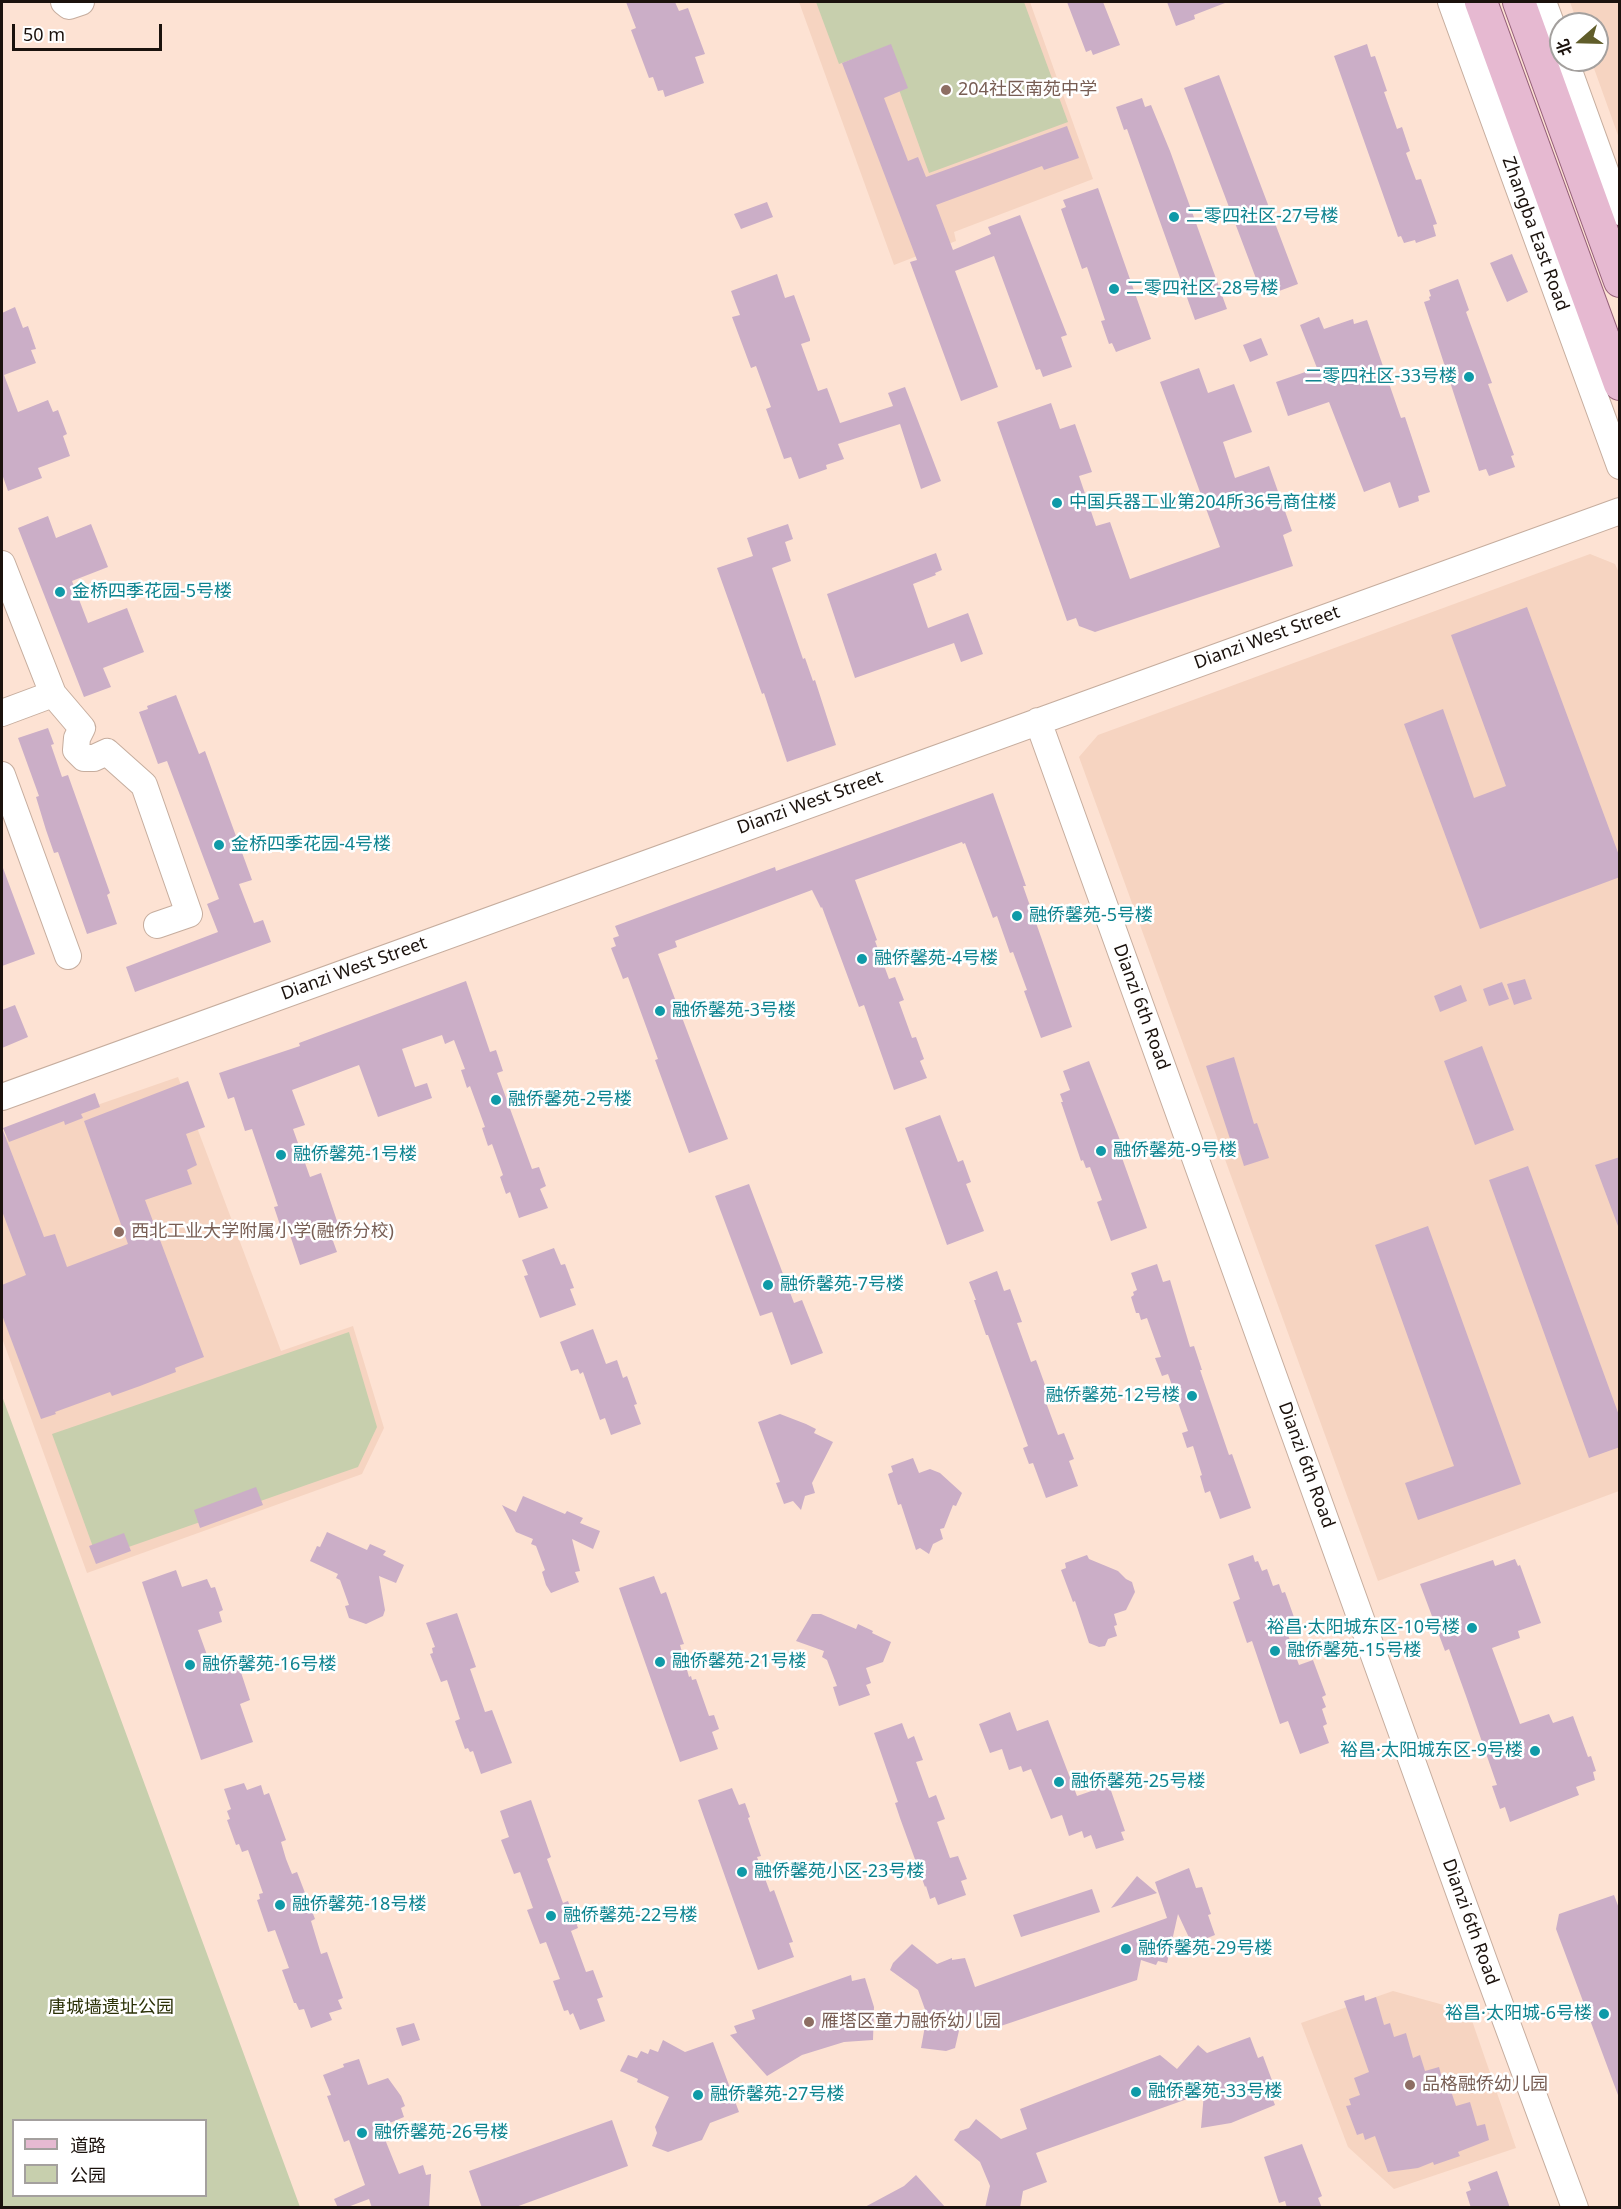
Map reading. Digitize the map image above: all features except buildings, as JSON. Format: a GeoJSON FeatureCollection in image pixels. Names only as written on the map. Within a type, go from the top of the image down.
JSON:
{"type":"FeatureCollection","features":[{"type":"Feature","properties":{"kind":"main road","name":"Zhangba East Road"},"geometry":{"type":"LineString","coordinates":[[1481,2],[1620,384]]}},
{"type":"Feature","properties":{"kind":"main road"},"geometry":{"type":"LineString","coordinates":[[1519,2],[1620,281]]}},
{"type":"Feature","properties":{"kind":"street"},"geometry":{"type":"LineString","coordinates":[[64,2],[69,6],[81,2]]}},
{"type":"Feature","properties":{"kind":"street","name":"Zhangba East Road"},"geometry":{"type":"LineString","coordinates":[[1451,2],[1620,466]]}},
{"type":"Feature","properties":{"kind":"street"},"geometry":{"type":"LineString","coordinates":[[1569,72],[1620,212]]}},
{"type":"Feature","properties":{"kind":"street","name":"Dianzi West Street"},"geometry":{"type":"LineString","coordinates":[[2,1097],[1620,511]]}},
{"type":"Feature","properties":{"kind":"street"},"geometry":{"type":"LineString","coordinates":[[2,564],[53,694],[82,728],[77,738],[76,750],[84,758],[94,758],[107,752],[144,785],[189,914],[157,925]]}},
{"type":"Feature","properties":{"kind":"street"},"geometry":{"type":"LineString","coordinates":[[2,712],[53,694]]}},
{"type":"Feature","properties":{"kind":"street","name":"Dianzi 6th Road"},"geometry":{"type":"LineString","coordinates":[[1038,721],[1575,2208]]}},
{"type":"Feature","properties":{"kind":"street"},"geometry":{"type":"LineString","coordinates":[[2,776],[68,956]]}},
{"type":"Feature","properties":{"kind":"shaded area","name":"204社区南苑中学"},"geometry":{"type":"Polygon","coordinates":[[[799,2],[1030,2],[1093,179],[954,232],[956,241],[894,265],[799,2]]]}},
{"type":"Feature","properties":{"kind":"shaded area"},"geometry":{"type":"Polygon","coordinates":[[[1570,2],[1619,2],[1619,138],[1595,72],[1609,72],[1609,12],[1574,12],[1570,2]]]}},
{"type":"Feature","properties":{"kind":"shaded area"},"geometry":{"type":"Polygon","coordinates":[[[1590,554],[1615,564],[1620,575],[1619,1491],[1378,1581],[1079,757],[1098,735],[1590,554]]]}},
{"type":"Feature","properties":{"kind":"shaded area","name":"西北工业大学附属小学(融侨分校)"},"geometry":{"type":"Polygon","coordinates":[[[178,1077],[281,1351],[353,1326],[384,1428],[362,1474],[87,1573],[2,1338],[2,1138],[178,1077]]]}},
{"type":"Feature","properties":{"kind":"shaded area","name":"品格融侨幼儿园"},"geometry":{"type":"Polygon","coordinates":[[[1393,1991],[1469,2012],[1516,2148],[1394,2189],[1348,2147],[1301,2023],[1393,1991]]]}},
{"type":"Feature","properties":{"kind":"green space"},"geometry":{"type":"Polygon","coordinates":[[[816,2],[1024,2],[1068,122],[929,173],[884,48],[839,64],[816,2]]]}},
{"type":"Feature","properties":{"kind":"green space"},"geometry":{"type":"Polygon","coordinates":[[[349,1332],[377,1427],[358,1467],[97,1558],[52,1434],[349,1332]]]}},
{"type":"Feature","properties":{"kind":"green space","name":"唐城墙遗址公园"},"geometry":{"type":"Polygon","coordinates":[[[2,1396],[300,2207],[2,2207],[2,1396]]]}},
{"type":"Feature","properties":{"kind":"place","name":"204社区南苑中学"},"geometry":{"type":"Point","coordinates":[946,90]}},
{"type":"Feature","properties":{"kind":"place","name":"二零四社区-27号楼"},"geometry":{"type":"Point","coordinates":[1174,217]}},
{"type":"Feature","properties":{"kind":"place","name":"二零四社区-28号楼"},"geometry":{"type":"Point","coordinates":[1114,289]}},
{"type":"Feature","properties":{"kind":"place","name":"二零四社区-33号楼"},"geometry":{"type":"Point","coordinates":[1469,377]}},
{"type":"Feature","properties":{"kind":"place","name":"中国兵器工业第204所36号商住楼"},"geometry":{"type":"Point","coordinates":[1057,503]}},
{"type":"Feature","properties":{"kind":"place","name":"金桥四季花园-5号楼"},"geometry":{"type":"Point","coordinates":[60,592]}},
{"type":"Feature","properties":{"kind":"place","name":"金桥四季花园-4号楼"},"geometry":{"type":"Point","coordinates":[219,845]}},
{"type":"Feature","properties":{"kind":"place","name":"融侨馨苑-5号楼"},"geometry":{"type":"Point","coordinates":[1017,916]}},
{"type":"Feature","properties":{"kind":"place","name":"融侨馨苑-4号楼"},"geometry":{"type":"Point","coordinates":[862,959]}},
{"type":"Feature","properties":{"kind":"place","name":"融侨馨苑-3号楼"},"geometry":{"type":"Point","coordinates":[660,1011]}},
{"type":"Feature","properties":{"kind":"place","name":"融侨馨苑-2号楼"},"geometry":{"type":"Point","coordinates":[496,1100]}},
{"type":"Feature","properties":{"kind":"place","name":"融侨馨苑-9号楼"},"geometry":{"type":"Point","coordinates":[1101,1151]}},
{"type":"Feature","properties":{"kind":"place","name":"融侨馨苑-1号楼"},"geometry":{"type":"Point","coordinates":[281,1155]}},
{"type":"Feature","properties":{"kind":"place","name":"西北工业大学附属小学(融侨分校)"},"geometry":{"type":"Point","coordinates":[119,1232]}},
{"type":"Feature","properties":{"kind":"place","name":"融侨馨苑-7号楼"},"geometry":{"type":"Point","coordinates":[768,1285]}},
{"type":"Feature","properties":{"kind":"place","name":"融侨馨苑-12号楼"},"geometry":{"type":"Point","coordinates":[1192,1396]}},
{"type":"Feature","properties":{"kind":"place","name":"裕昌·太阳城东区-10号楼"},"geometry":{"type":"Point","coordinates":[1472,1628]}},
{"type":"Feature","properties":{"kind":"place","name":"融侨馨苑-15号楼"},"geometry":{"type":"Point","coordinates":[1275,1651]}},
{"type":"Feature","properties":{"kind":"place","name":"融侨馨苑-21号楼"},"geometry":{"type":"Point","coordinates":[660,1662]}},
{"type":"Feature","properties":{"kind":"place","name":"融侨馨苑-16号楼"},"geometry":{"type":"Point","coordinates":[190,1665]}},
{"type":"Feature","properties":{"kind":"place","name":"裕昌·太阳城东区-9号楼"},"geometry":{"type":"Point","coordinates":[1535,1751]}},
{"type":"Feature","properties":{"kind":"place","name":"融侨馨苑-25号楼"},"geometry":{"type":"Point","coordinates":[1059,1782]}},
{"type":"Feature","properties":{"kind":"place","name":"融侨馨苑小区-23号楼"},"geometry":{"type":"Point","coordinates":[742,1872]}},
{"type":"Feature","properties":{"kind":"place","name":"融侨馨苑-18号楼"},"geometry":{"type":"Point","coordinates":[280,1905]}},
{"type":"Feature","properties":{"kind":"place","name":"融侨馨苑-22号楼"},"geometry":{"type":"Point","coordinates":[551,1916]}},
{"type":"Feature","properties":{"kind":"place","name":"融侨馨苑-29号楼"},"geometry":{"type":"Point","coordinates":[1126,1949]}},
{"type":"Feature","properties":{"kind":"place","name":"裕昌·太阳城-6号楼"},"geometry":{"type":"Point","coordinates":[1604,2014]}},
{"type":"Feature","properties":{"kind":"place","name":"雁塔区童力融侨幼儿园"},"geometry":{"type":"Point","coordinates":[809,2022]}},
{"type":"Feature","properties":{"kind":"place","name":"品格融侨幼儿园"},"geometry":{"type":"Point","coordinates":[1410,2085]}},
{"type":"Feature","properties":{"kind":"place","name":"融侨馨苑-33号楼"},"geometry":{"type":"Point","coordinates":[1136,2092]}},
{"type":"Feature","properties":{"kind":"place","name":"融侨馨苑-27号楼"},"geometry":{"type":"Point","coordinates":[698,2095]}},
{"type":"Feature","properties":{"kind":"place","name":"融侨馨苑-26号楼"},"geometry":{"type":"Point","coordinates":[362,2133]}}]}
